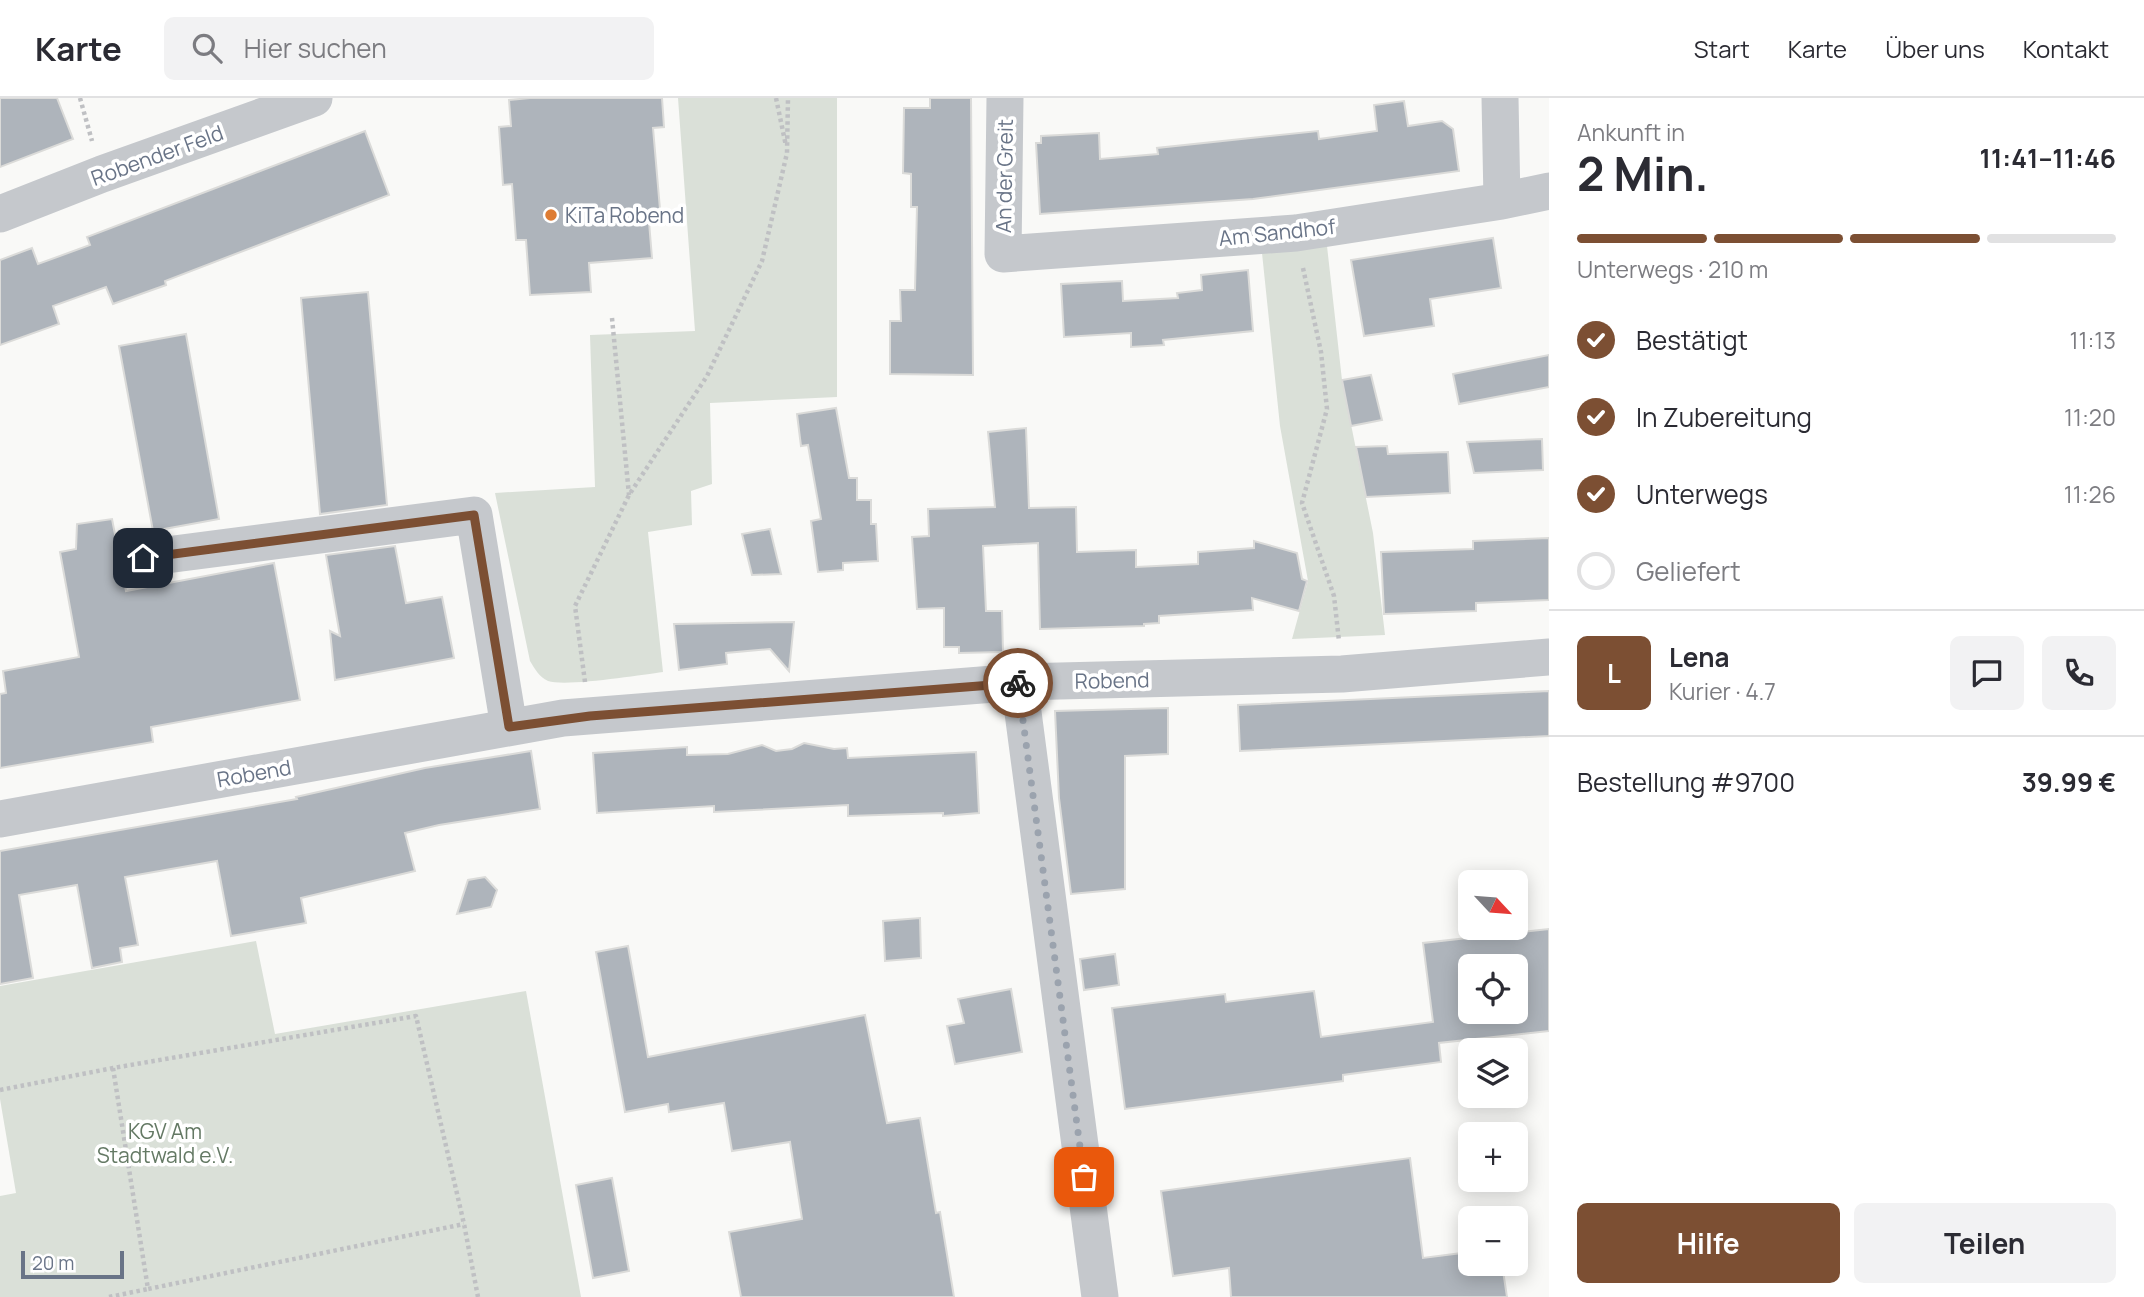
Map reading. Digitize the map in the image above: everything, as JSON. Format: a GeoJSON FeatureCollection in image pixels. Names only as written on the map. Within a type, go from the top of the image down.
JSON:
{"type":"FeatureCollection","features":[{"type":"Feature","properties":{"kind":"street","name":"Robender Feld"},"geometry":{"type":"LineString","coordinates":[[0,214],[102,174],[314,98]]}},
{"type":"Feature","properties":{"kind":"street","name":"An der Greit"},"geometry":{"type":"LineString","coordinates":[[1003,254],[1005,98]]}},
{"type":"Feature","properties":{"kind":"street"},"geometry":{"type":"LineString","coordinates":[[1500,98],[1502,201]]}},
{"type":"Feature","properties":{"kind":"street","name":"Am Sandhof"},"geometry":{"type":"LineString","coordinates":[[1003,254],[1296,233],[1502,201],[1549,191]]}},
{"type":"Feature","properties":{"kind":"street"},"geometry":{"type":"LineString","coordinates":[[143,558],[474,515],[509,727]]}},
{"type":"Feature","properties":{"kind":"street","name":"Robend"},"geometry":{"type":"LineString","coordinates":[[0,819],[509,727],[590,716],[1018,682],[1342,674],[1549,657]]}},
{"type":"Feature","properties":{"kind":"street"},"geometry":{"type":"LineString","coordinates":[[1018,682],[1100,1297]]}},
{"type":"Feature","properties":{"kind":"path"},"geometry":{"type":"LineString","coordinates":[[80,98],[102,174]]}},
{"type":"Feature","properties":{"kind":"path"},"geometry":{"type":"LineString","coordinates":[[776,98],[787,153]]}},
{"type":"Feature","properties":{"kind":"path"},"geometry":{"type":"LineString","coordinates":[[590,716],[575,606],[629,495],[707,376],[762,261],[787,153],[788,98]]}},
{"type":"Feature","properties":{"kind":"path"},"geometry":{"type":"LineString","coordinates":[[1296,233],[1321,352],[1327,409],[1302,503],[1334,596],[1342,674]]}},
{"type":"Feature","properties":{"kind":"path"},"geometry":{"type":"LineString","coordinates":[[612,318],[629,495]]}},
{"type":"Feature","properties":{"kind":"path"},"geometry":{"type":"LineString","coordinates":[[0,1090],[416,1016],[478,1297]]}},
{"type":"Feature","properties":{"kind":"path"},"geometry":{"type":"LineString","coordinates":[[113,1068],[148,1289]]}},
{"type":"Feature","properties":{"kind":"path"},"geometry":{"type":"LineString","coordinates":[[109,1297],[464,1224]]}},
{"type":"Feature","properties":{"kind":"green space"},"geometry":{"type":"Polygon","coordinates":[[[678,98],[837,98],[837,397],[710,403],[712,484],[691,491],[692,525],[648,532],[663,672],[586,682],[548,681],[530,661],[495,493],[595,487],[590,335],[695,331],[678,98]]]}},
{"type":"Feature","properties":{"kind":"green space"},"geometry":{"type":"Polygon","coordinates":[[[1327,246],[1342,380],[1373,533],[1385,635],[1292,639],[1308,581],[1280,426],[1262,253],[1327,246]]]}},
{"type":"Feature","properties":{"kind":"green space","name":"KGV Am Stadtwald e.V."},"geometry":{"type":"Polygon","coordinates":[[[256,941],[275,1034],[526,991],[581,1297],[0,1297],[0,1196],[16,1193],[0,1099],[0,986],[256,941]]]}},
{"type":"Feature","properties":{"kind":"building"},"geometry":{"type":"Polygon","coordinates":[[[0,98],[57,98],[73,139],[0,167],[0,98]]]}},
{"type":"Feature","properties":{"kind":"building"},"geometry":{"type":"Polygon","coordinates":[[[662,98],[664,127],[653,128],[661,221],[649,222],[652,258],[589,263],[591,292],[530,295],[526,240],[516,240],[512,184],[503,185],[499,127],[511,126],[509,100],[662,98]]]}},
{"type":"Feature","properties":{"kind":"building"},"geometry":{"type":"Polygon","coordinates":[[[930,98],[971,98],[973,375],[890,374],[890,321],[901,321],[900,290],[915,290],[917,207],[911,207],[911,174],[903,173],[904,108],[930,108],[930,98]]]}},
{"type":"Feature","properties":{"kind":"building"},"geometry":{"type":"Polygon","coordinates":[[[1404,101],[1408,126],[1442,121],[1453,129],[1459,171],[1253,199],[1040,214],[1036,143],[1041,143],[1041,136],[1099,133],[1100,159],[1158,154],[1157,148],[1318,131],[1319,139],[1377,131],[1374,105],[1404,101]]]}},
{"type":"Feature","properties":{"kind":"building"},"geometry":{"type":"Polygon","coordinates":[[[365,131],[389,195],[165,281],[166,285],[113,304],[106,287],[53,306],[59,324],[0,345],[0,260],[32,248],[38,264],[90,245],[87,237],[365,131]]]}},
{"type":"Feature","properties":{"kind":"building"},"geometry":{"type":"Polygon","coordinates":[[[1493,238],[1501,288],[1430,299],[1434,326],[1364,336],[1351,260],[1493,238]]]}},
{"type":"Feature","properties":{"kind":"building"},"geometry":{"type":"Polygon","coordinates":[[[1248,270],[1253,331],[1163,340],[1164,345],[1131,347],[1131,333],[1064,337],[1061,284],[1122,281],[1123,301],[1178,298],[1177,293],[1202,290],[1201,275],[1248,270]]]}},
{"type":"Feature","properties":{"kind":"building"},"geometry":{"type":"Polygon","coordinates":[[[368,292],[387,505],[320,514],[301,298],[368,292]]]}},
{"type":"Feature","properties":{"kind":"building"},"geometry":{"type":"Polygon","coordinates":[[[186,334],[219,519],[153,531],[119,346],[186,334]]]}},
{"type":"Feature","properties":{"kind":"building"},"geometry":{"type":"Polygon","coordinates":[[[1549,355],[1549,387],[1459,404],[1453,374],[1549,355]]]}},
{"type":"Feature","properties":{"kind":"building"},"geometry":{"type":"Polygon","coordinates":[[[1371,375],[1382,420],[1351,426],[1342,380],[1371,375]]]}},
{"type":"Feature","properties":{"kind":"building"},"geometry":{"type":"Polygon","coordinates":[[[836,408],[849,478],[857,478],[857,500],[871,500],[871,524],[876,524],[878,561],[843,563],[843,570],[818,572],[811,521],[821,519],[808,445],[801,446],[797,414],[836,408]]]}},
{"type":"Feature","properties":{"kind":"building"},"geometry":{"type":"Polygon","coordinates":[[[1026,428],[1029,508],[1076,507],[1077,552],[1136,550],[1136,567],[1198,564],[1198,552],[1254,548],[1254,541],[1297,553],[1302,579],[1307,581],[1299,611],[1252,598],[1253,610],[1159,616],[1159,623],[1144,626],[1040,629],[1038,543],[983,546],[986,611],[1002,611],[1003,652],[959,653],[959,647],[944,647],[944,608],[917,609],[912,537],[929,536],[928,509],[995,507],[988,432],[1026,428]]]}},
{"type":"Feature","properties":{"kind":"building"},"geometry":{"type":"Polygon","coordinates":[[[1542,439],[1543,470],[1474,473],[1467,442],[1542,439]]]}},
{"type":"Feature","properties":{"kind":"building"},"geometry":{"type":"Polygon","coordinates":[[[1387,446],[1388,454],[1448,452],[1450,493],[1366,497],[1356,447],[1387,446]]]}},
{"type":"Feature","properties":{"kind":"building"},"geometry":{"type":"Polygon","coordinates":[[[112,519],[126,591],[274,563],[300,700],[151,727],[153,742],[0,768],[0,694],[6,693],[3,671],[79,657],[60,552],[76,549],[77,524],[112,519]]]}},
{"type":"Feature","properties":{"kind":"building"},"geometry":{"type":"Polygon","coordinates":[[[770,529],[781,574],[752,575],[742,534],[770,529]]]}},
{"type":"Feature","properties":{"kind":"building"},"geometry":{"type":"Polygon","coordinates":[[[1549,538],[1549,600],[1476,603],[1476,611],[1384,614],[1381,552],[1473,549],[1473,541],[1549,538]]]}},
{"type":"Feature","properties":{"kind":"building"},"geometry":{"type":"Polygon","coordinates":[[[395,546],[406,603],[442,597],[454,658],[335,680],[330,631],[340,636],[326,555],[395,546]]]}},
{"type":"Feature","properties":{"kind":"building"},"geometry":{"type":"Polygon","coordinates":[[[794,622],[789,671],[770,649],[726,653],[727,664],[679,670],[674,624],[794,622]]]}},
{"type":"Feature","properties":{"kind":"building"},"geometry":{"type":"Polygon","coordinates":[[[1549,691],[1549,736],[1240,751],[1238,705],[1549,691]]]}},
{"type":"Feature","properties":{"kind":"building"},"geometry":{"type":"Polygon","coordinates":[[[1168,708],[1168,754],[1125,756],[1125,889],[1071,894],[1059,798],[1055,711],[1168,708]]]}},
{"type":"Feature","properties":{"kind":"building"},"geometry":{"type":"Polygon","coordinates":[[[804,743],[834,749],[847,748],[848,758],[976,752],[979,813],[943,816],[943,813],[848,816],[848,805],[714,812],[714,806],[597,813],[593,753],[687,747],[687,755],[728,754],[762,745],[776,751],[792,749],[804,743]]]}},
{"type":"Feature","properties":{"kind":"building"},"geometry":{"type":"Polygon","coordinates":[[[531,751],[540,809],[405,833],[415,871],[301,898],[306,923],[231,936],[217,861],[125,877],[138,945],[120,948],[122,962],[92,968],[77,885],[19,895],[33,978],[0,984],[0,851],[297,799],[296,797],[425,768],[531,751]]]}},
{"type":"Feature","properties":{"kind":"building"},"geometry":{"type":"Polygon","coordinates":[[[485,877],[497,890],[491,907],[457,914],[468,880],[485,877]]]}},
{"type":"Feature","properties":{"kind":"building"},"geometry":{"type":"Polygon","coordinates":[[[920,918],[921,958],[885,961],[883,921],[920,918]]]}},
{"type":"Feature","properties":{"kind":"building"},"geometry":{"type":"Polygon","coordinates":[[[1549,929],[1549,1031],[1458,1038],[1458,1041],[1439,1043],[1441,1062],[1343,1075],[1343,1081],[1125,1109],[1112,1008],[1225,994],[1226,1002],[1314,991],[1321,1037],[1433,1022],[1423,943],[1458,939],[1528,940],[1528,931],[1549,929]]]}},
{"type":"Feature","properties":{"kind":"building"},"geometry":{"type":"Polygon","coordinates":[[[628,946],[648,1057],[865,1015],[887,1123],[920,1118],[936,1213],[940,1212],[954,1297],[741,1297],[729,1232],[802,1219],[790,1142],[732,1151],[724,1103],[669,1112],[668,1104],[625,1112],[596,952],[628,946]]]}},
{"type":"Feature","properties":{"kind":"building"},"geometry":{"type":"Polygon","coordinates":[[[1115,954],[1119,985],[1084,990],[1080,959],[1115,954]]]}},
{"type":"Feature","properties":{"kind":"building"},"geometry":{"type":"Polygon","coordinates":[[[1011,989],[1022,1052],[955,1064],[947,1026],[964,1023],[958,999],[1011,989]]]}},
{"type":"Feature","properties":{"kind":"building"},"geometry":{"type":"Polygon","coordinates":[[[1410,1158],[1423,1258],[1458,1254],[1458,1276],[1504,1276],[1507,1297],[1231,1297],[1229,1268],[1173,1276],[1161,1191],[1410,1158]]]}},
{"type":"Feature","properties":{"kind":"building"},"geometry":{"type":"Polygon","coordinates":[[[612,1178],[629,1271],[593,1278],[576,1185],[612,1178]]]}},
{"type":"Feature","properties":{"kind":"way so far"},"geometry":{"type":"LineString","coordinates":[[1018,683],[1084,1177]]}},
{"type":"Feature","properties":{"kind":"place","name":"KiTa Robend"},"geometry":{"type":"Point","coordinates":[551,215]}},
{"type":"Feature","properties":{"kind":"route"},"geometry":{"type":"LineString","coordinates":[[143,558],[474,515],[509,727],[563,718],[1018,683]]}}]}
